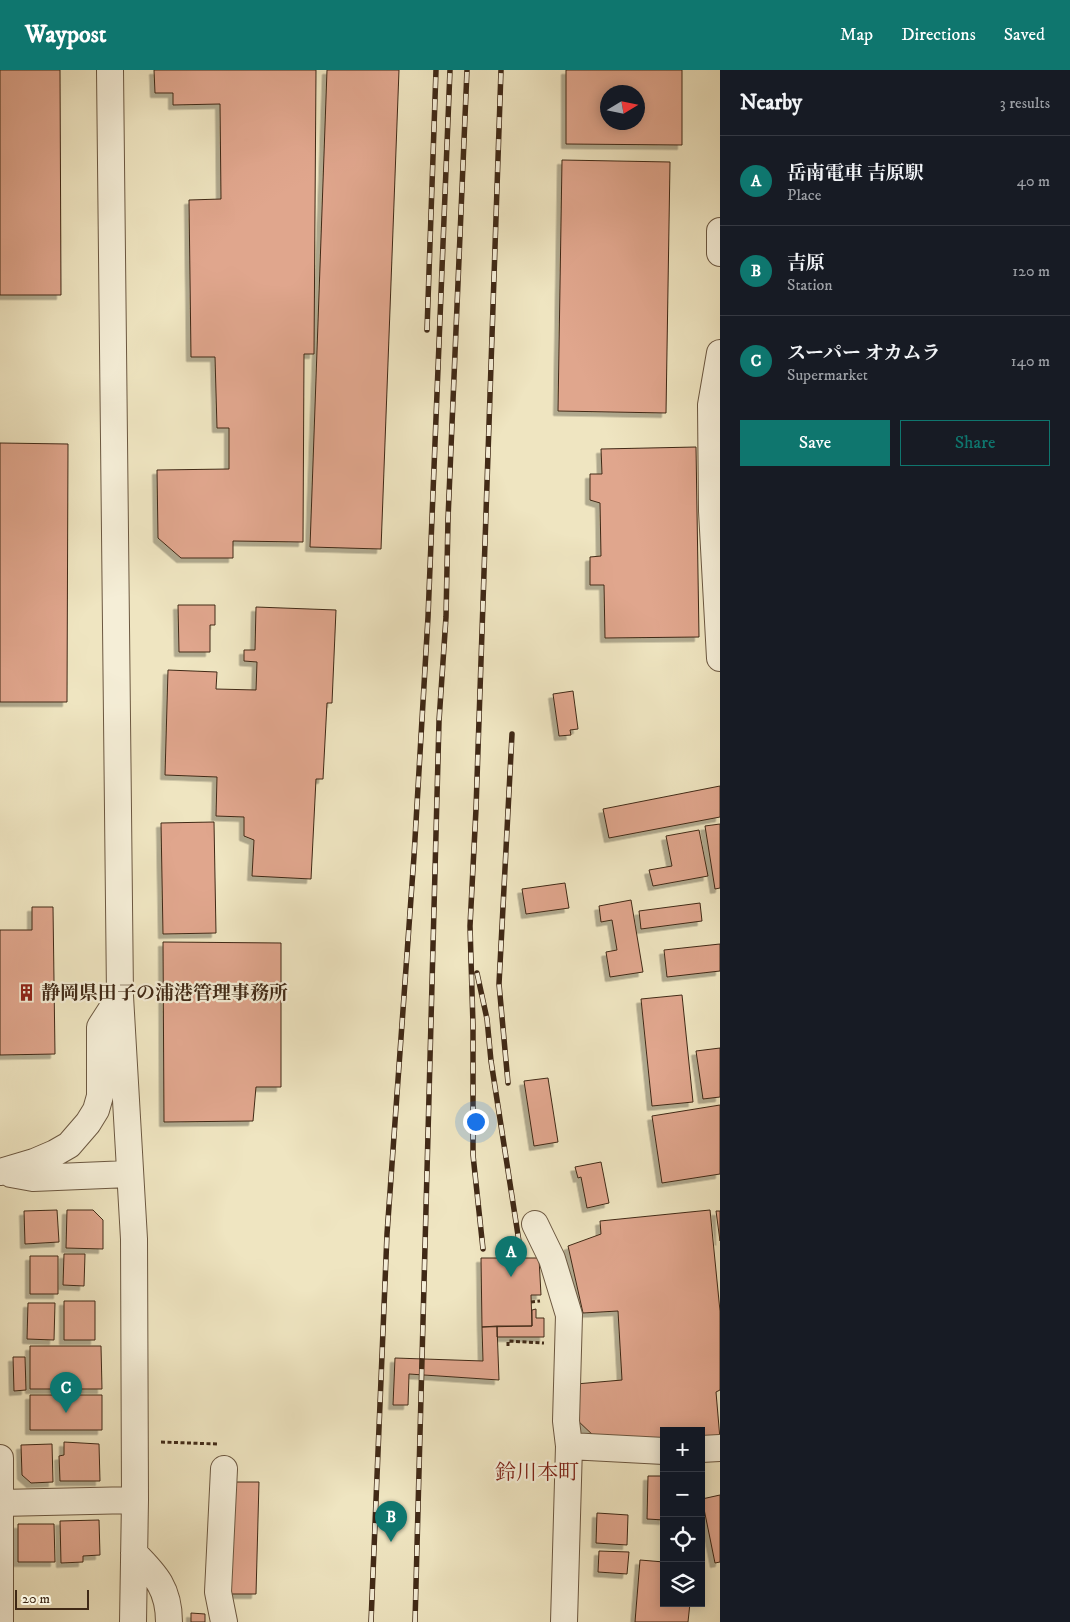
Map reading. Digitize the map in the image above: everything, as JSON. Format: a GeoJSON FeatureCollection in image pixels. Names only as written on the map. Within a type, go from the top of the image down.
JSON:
{"type":"FeatureCollection","features":[{"type":"Feature","properties":{"kind":"street"},"geometry":{"type":"LineString","coordinates":[[110,70],[120,996],[134,1239],[135,1500],[133,1622]]}},
{"type":"Feature","properties":{"kind":"street"},"geometry":{"type":"LineString","coordinates":[[720,232],[720,253]]}},
{"type":"Feature","properties":{"kind":"street"},"geometry":{"type":"LineString","coordinates":[[720,353],[711,405],[712,511],[720,658]]}},
{"type":"Feature","properties":{"kind":"street"},"geometry":{"type":"LineString","coordinates":[[0,1172],[34,1162],[55,1153],[69,1145],[88,1123],[96,1110],[100,1096],[100,1027],[120,996]]}},
{"type":"Feature","properties":{"kind":"street"},"geometry":{"type":"LineString","coordinates":[[0,1172],[33,1178],[130,1174]]}},
{"type":"Feature","properties":{"kind":"street"},"geometry":{"type":"LineString","coordinates":[[535,1224],[552,1259],[569,1315],[566,1421],[569,1446],[564,1622]]}},
{"type":"Feature","properties":{"kind":"street"},"geometry":{"type":"LineString","coordinates":[[569,1446],[660,1451]]}},
{"type":"Feature","properties":{"kind":"street"},"geometry":{"type":"LineString","coordinates":[[705,1450],[720,1448]]}},
{"type":"Feature","properties":{"kind":"street"},"geometry":{"type":"LineString","coordinates":[[0,1458],[0,1622]]}},
{"type":"Feature","properties":{"kind":"street"},"geometry":{"type":"LineString","coordinates":[[224,1469],[218,1592],[224,1622]]}},
{"type":"Feature","properties":{"kind":"street"},"geometry":{"type":"LineString","coordinates":[[0,1503],[135,1500]]}},
{"type":"Feature","properties":{"kind":"street"},"geometry":{"type":"LineString","coordinates":[[134,1553],[155,1574],[165,1593],[169,1622]]}},
{"type":"Feature","properties":{"kind":"path"},"geometry":{"type":"LineString","coordinates":[[154,1442],[209,1444]]}},
{"type":"Feature","properties":{"kind":"building"},"geometry":{"type":"Polygon","coordinates":[[[0,70],[60,70],[61,295],[0,295],[0,70]]]}},
{"type":"Feature","properties":{"kind":"building"},"geometry":{"type":"Polygon","coordinates":[[[154,70],[316,70],[314,354],[304,354],[303,542],[233,541],[233,558],[181,558],[158,538],[157,470],[229,469],[229,428],[217,428],[215,357],[191,357],[189,200],[221,199],[220,104],[173,105],[173,93],[155,93],[154,70]]]}},
{"type":"Feature","properties":{"kind":"building"},"geometry":{"type":"Polygon","coordinates":[[[327,70],[399,70],[381,549],[310,547],[327,70]]]}},
{"type":"Feature","properties":{"kind":"building"},"geometry":{"type":"Polygon","coordinates":[[[566,70],[682,70],[682,145],[566,144],[566,70]]]}},
{"type":"Feature","properties":{"kind":"building"},"geometry":{"type":"Polygon","coordinates":[[[562,160],[670,162],[666,413],[558,411],[562,160]]]}},
{"type":"Feature","properties":{"kind":"building"},"geometry":{"type":"Polygon","coordinates":[[[0,443],[68,444],[67,702],[0,702],[0,443]]]}},
{"type":"Feature","properties":{"kind":"building"},"geometry":{"type":"Polygon","coordinates":[[[696,447],[699,637],[605,638],[604,585],[590,585],[590,557],[601,556],[600,503],[590,500],[590,474],[602,474],[601,449],[696,447]]]}},
{"type":"Feature","properties":{"kind":"building"},"geometry":{"type":"Polygon","coordinates":[[[178,605],[215,605],[215,625],[210,625],[210,652],[179,652],[178,605]]]}},
{"type":"Feature","properties":{"kind":"building"},"geometry":{"type":"Polygon","coordinates":[[[256,607],[336,610],[332,703],[327,703],[323,779],[316,779],[311,879],[252,876],[254,840],[244,836],[244,817],[216,816],[217,777],[165,775],[168,670],[217,672],[216,689],[256,690],[257,662],[244,661],[244,650],[255,650],[256,607]]]}},
{"type":"Feature","properties":{"kind":"building"},"geometry":{"type":"Polygon","coordinates":[[[573,691],[578,729],[570,730],[571,735],[559,736],[553,694],[573,691]]]}},
{"type":"Feature","properties":{"kind":"building"},"geometry":{"type":"Polygon","coordinates":[[[720,786],[720,817],[609,838],[603,809],[720,786]]]}},
{"type":"Feature","properties":{"kind":"building"},"geometry":{"type":"Polygon","coordinates":[[[214,822],[216,933],[163,934],[161,823],[214,822]]]}},
{"type":"Feature","properties":{"kind":"building"},"geometry":{"type":"Polygon","coordinates":[[[720,824],[720,888],[715,889],[705,826],[720,824]]]}},
{"type":"Feature","properties":{"kind":"building"},"geometry":{"type":"Polygon","coordinates":[[[699,830],[708,876],[653,886],[649,870],[672,866],[666,836],[699,830]]]}},
{"type":"Feature","properties":{"kind":"building"},"geometry":{"type":"Polygon","coordinates":[[[565,883],[569,908],[526,914],[522,889],[565,883]]]}},
{"type":"Feature","properties":{"kind":"building"},"geometry":{"type":"Polygon","coordinates":[[[631,900],[643,972],[610,977],[606,952],[617,950],[612,920],[601,922],[599,906],[631,900]]]}},
{"type":"Feature","properties":{"kind":"building"},"geometry":{"type":"Polygon","coordinates":[[[700,903],[702,921],[641,929],[639,911],[700,903]]]}},
{"type":"Feature","properties":{"kind":"building","name":"静岡県田子の浦港管理事務所"},"geometry":{"type":"Polygon","coordinates":[[[32,907],[53,907],[55,1054],[0,1055],[0,930],[32,930],[32,907]]]}},
{"type":"Feature","properties":{"kind":"building"},"geometry":{"type":"Polygon","coordinates":[[[163,942],[281,943],[281,1087],[256,1087],[253,1121],[164,1122],[163,942]]]}},
{"type":"Feature","properties":{"kind":"building"},"geometry":{"type":"Polygon","coordinates":[[[720,944],[720,971],[667,977],[664,950],[720,944]]]}},
{"type":"Feature","properties":{"kind":"building"},"geometry":{"type":"Polygon","coordinates":[[[682,995],[693,1102],[652,1106],[641,999],[682,995]]]}},
{"type":"Feature","properties":{"kind":"building"},"geometry":{"type":"Polygon","coordinates":[[[720,1048],[720,1097],[703,1099],[696,1051],[720,1048]]]}},
{"type":"Feature","properties":{"kind":"building"},"geometry":{"type":"Polygon","coordinates":[[[548,1078],[558,1142],[534,1146],[524,1081],[548,1078]]]}},
{"type":"Feature","properties":{"kind":"building"},"geometry":{"type":"Polygon","coordinates":[[[720,1105],[720,1174],[662,1183],[652,1116],[720,1105]]]}},
{"type":"Feature","properties":{"kind":"building"},"geometry":{"type":"Polygon","coordinates":[[[601,1162],[609,1203],[587,1208],[581,1177],[578,1178],[575,1167],[601,1162]]]}},
{"type":"Feature","properties":{"kind":"building"},"geometry":{"type":"Polygon","coordinates":[[[57,1210],[59,1242],[25,1244],[24,1211],[57,1210]]]}},
{"type":"Feature","properties":{"kind":"building"},"geometry":{"type":"Polygon","coordinates":[[[67,1210],[93,1210],[103,1220],[103,1249],[66,1248],[67,1210]]]}},
{"type":"Feature","properties":{"kind":"building"},"geometry":{"type":"Polygon","coordinates":[[[710,1210],[720,1311],[720,1390],[716,1392],[720,1439],[705,1440],[705,1427],[660,1427],[660,1442],[597,1439],[575,1418],[576,1384],[622,1380],[618,1311],[583,1313],[568,1246],[601,1234],[600,1221],[710,1210]]]}},
{"type":"Feature","properties":{"kind":"building"},"geometry":{"type":"Polygon","coordinates":[[[716,1211],[720,1211],[720,1241],[716,1211]]]}},
{"type":"Feature","properties":{"kind":"building"},"geometry":{"type":"Polygon","coordinates":[[[64,1254],[85,1254],[84,1286],[63,1285],[64,1254]]]}},
{"type":"Feature","properties":{"kind":"building"},"geometry":{"type":"Polygon","coordinates":[[[30,1256],[58,1256],[58,1294],[30,1294],[30,1256]]]}},
{"type":"Feature","properties":{"kind":"building"},"geometry":{"type":"Polygon","coordinates":[[[481,1258],[539,1258],[541,1295],[531,1295],[532,1326],[482,1327],[481,1258]]]}},
{"type":"Feature","properties":{"kind":"building"},"geometry":{"type":"Polygon","coordinates":[[[64,1301],[95,1301],[95,1340],[64,1340],[64,1301]]]}},
{"type":"Feature","properties":{"kind":"building"},"geometry":{"type":"Polygon","coordinates":[[[28,1303],[55,1303],[54,1340],[27,1339],[28,1303]]]}},
{"type":"Feature","properties":{"kind":"building"},"geometry":{"type":"Polygon","coordinates":[[[536,1309],[536,1318],[544,1318],[544,1337],[497,1337],[497,1326],[532,1326],[532,1310],[536,1309]]]}},
{"type":"Feature","properties":{"kind":"building"},"geometry":{"type":"Polygon","coordinates":[[[497,1326],[499,1380],[409,1374],[408,1405],[393,1405],[395,1358],[483,1361],[482,1327],[497,1326]]]}},
{"type":"Feature","properties":{"kind":"building"},"geometry":{"type":"Polygon","coordinates":[[[30,1346],[101,1346],[102,1389],[30,1389],[30,1346]]]}},
{"type":"Feature","properties":{"kind":"building"},"geometry":{"type":"Polygon","coordinates":[[[13,1357],[25,1357],[26,1390],[14,1391],[13,1357]]]}},
{"type":"Feature","properties":{"kind":"building"},"geometry":{"type":"Polygon","coordinates":[[[30,1395],[102,1395],[102,1430],[30,1430],[30,1395]]]}},
{"type":"Feature","properties":{"kind":"building"},"geometry":{"type":"Polygon","coordinates":[[[64,1442],[99,1444],[100,1481],[60,1481],[59,1456],[64,1455],[64,1442]]]}},
{"type":"Feature","properties":{"kind":"building"},"geometry":{"type":"Polygon","coordinates":[[[52,1444],[53,1482],[31,1483],[22,1475],[21,1445],[52,1444]]]}},
{"type":"Feature","properties":{"kind":"building"},"geometry":{"type":"Polygon","coordinates":[[[648,1476],[660,1476],[660,1520],[647,1519],[648,1476]]]}},
{"type":"Feature","properties":{"kind":"building"},"geometry":{"type":"Polygon","coordinates":[[[230,1482],[259,1482],[256,1594],[227,1594],[230,1482]]]}},
{"type":"Feature","properties":{"kind":"building"},"geometry":{"type":"Polygon","coordinates":[[[720,1495],[720,1562],[715,1563],[705,1514],[705,1498],[720,1495]]]}},
{"type":"Feature","properties":{"kind":"building"},"geometry":{"type":"Polygon","coordinates":[[[597,1513],[628,1515],[627,1545],[596,1543],[597,1513]]]}},
{"type":"Feature","properties":{"kind":"building"},"geometry":{"type":"Polygon","coordinates":[[[99,1520],[100,1555],[83,1556],[83,1562],[61,1563],[60,1521],[99,1520]]]}},
{"type":"Feature","properties":{"kind":"building"},"geometry":{"type":"Polygon","coordinates":[[[18,1524],[54,1524],[55,1562],[18,1562],[18,1524]]]}},
{"type":"Feature","properties":{"kind":"building"},"geometry":{"type":"Polygon","coordinates":[[[599,1551],[629,1552],[627,1574],[598,1572],[599,1551]]]}},
{"type":"Feature","properties":{"kind":"building"},"geometry":{"type":"Polygon","coordinates":[[[640,1560],[660,1562],[660,1607],[690,1607],[688,1622],[635,1622],[640,1560]]]}},
{"type":"Feature","properties":{"kind":"building"},"geometry":{"type":"Polygon","coordinates":[[[191,1613],[205,1614],[205,1622],[191,1622],[191,1613]]]}},
{"type":"Feature","properties":{"kind":"railway"},"geometry":{"type":"LineString","coordinates":[[427,330],[436,70]]}},
{"type":"Feature","properties":{"kind":"railway"},"geometry":{"type":"LineString","coordinates":[[371,1622],[387,1234],[414,856],[428,617],[450,70]]}},
{"type":"Feature","properties":{"kind":"railway"},"geometry":{"type":"LineString","coordinates":[[415,1622],[439,721],[446,617],[448,519],[467,70]]}},
{"type":"Feature","properties":{"kind":"railway"},"geometry":{"type":"LineString","coordinates":[[483,1249],[473,1155],[473,1025],[470,926],[476,809],[501,70]]}},
{"type":"Feature","properties":{"kind":"railway"},"geometry":{"type":"LineString","coordinates":[[508,1083],[499,984],[512,734]]}},
{"type":"Feature","properties":{"kind":"railway"},"geometry":{"type":"LineString","coordinates":[[477,973],[487,1019],[491,1061],[520,1248]]}},
{"type":"Feature","properties":{"kind":"place","name":"静岡県田子の浦港管理事務所"},"geometry":{"type":"Point","coordinates":[27,992]}},
{"type":"Feature","properties":{"kind":"place","name":"岳南電車 吉原駅"},"geometry":{"type":"Point","coordinates":[511,1277]}},
{"type":"Feature","properties":{"kind":"place","name":"スーパー オカムラ"},"geometry":{"type":"Point","coordinates":[66,1413]}},
{"type":"Feature","properties":{"kind":"place","name":"吉原"},"geometry":{"type":"Point","coordinates":[391,1542]}},
{"type":"Feature","properties":{"kind":"district","name":"鈴川本町"},"geometry":{"type":"Point","coordinates":[537,1472]}}]}
